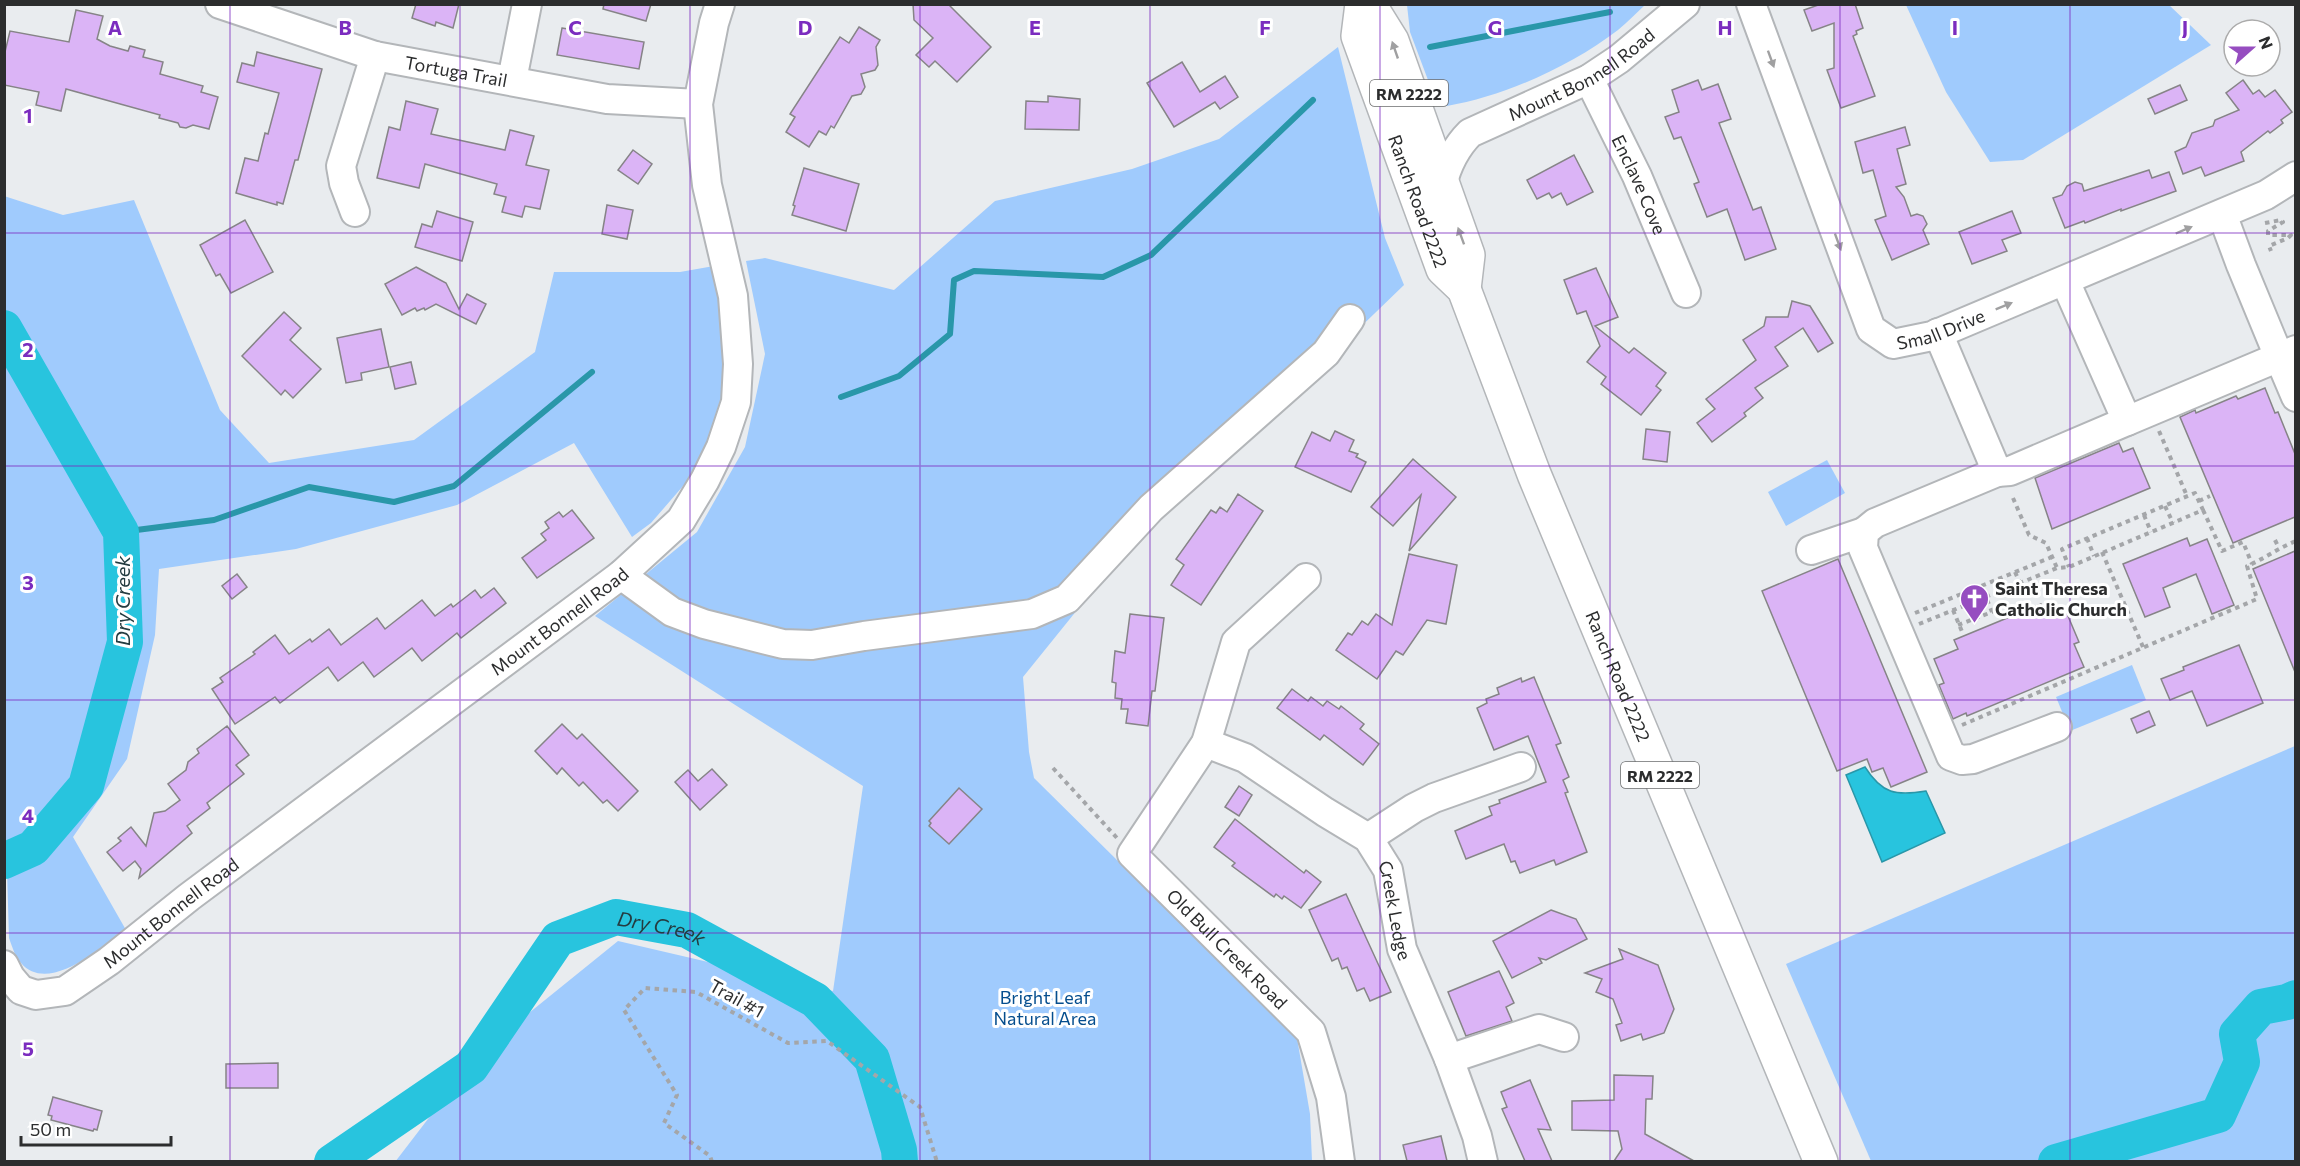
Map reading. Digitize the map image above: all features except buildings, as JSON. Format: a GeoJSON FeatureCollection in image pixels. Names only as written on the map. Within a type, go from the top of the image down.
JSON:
{"type":"FeatureCollection","features":[{"type":"Feature","properties":{"kind":"main road","name":"Ranch Road 2222"},"geometry":{"type":"LineString","coordinates":[[1362,4],[1358,36],[1443,269],[1464,289],[1534,474],[1821,1161]]}},
{"type":"Feature","properties":{"kind":"main road","name":"Ranch Road 2222"},"geometry":{"type":"LineString","coordinates":[[1369,4],[1392,41],[1468,255],[1464,289]]}},
{"type":"Feature","properties":{"kind":"street","name":"Tortuga Trail"},"geometry":{"type":"LineString","coordinates":[[220,4],[375,56],[608,99],[698,104]]}},
{"type":"Feature","properties":{"kind":"street"},"geometry":{"type":"LineString","coordinates":[[512,80],[528,4]]}},
{"type":"Feature","properties":{"kind":"street","name":"Mount Bonnell Road"},"geometry":{"type":"LineString","coordinates":[[4,965],[21,990],[36,995],[65,991],[621,575],[681,520],[705,480],[721,447],[736,402],[738,364],[733,297],[707,185],[698,104],[720,4]]}},
{"type":"Feature","properties":{"kind":"street","name":"Mount Bonnell Road"},"geometry":{"type":"LineString","coordinates":[[1442,185],[1450,161],[1461,142],[1470,133],[1589,79],[1619,59],[1685,4]]}},
{"type":"Feature","properties":{"kind":"street","name":"Small Drive"},"geometry":{"type":"LineString","coordinates":[[1751,4],[1871,329],[1893,344],[1938,333],[2066,281],[2266,195],[2295,176]]}},
{"type":"Feature","properties":{"kind":"street"},"geometry":{"type":"LineString","coordinates":[[355,212],[344,183],[341,166],[375,56]]}},
{"type":"Feature","properties":{"kind":"street","name":"Enclave Cove"},"geometry":{"type":"LineString","coordinates":[[1589,79],[1637,176],[1686,293]]}},
{"type":"Feature","properties":{"kind":"street"},"geometry":{"type":"LineString","coordinates":[[1418,118],[1432,126],[1470,133]]}},
{"type":"Feature","properties":{"kind":"street"},"geometry":{"type":"LineString","coordinates":[[2222,214],[2241,265],[2287,354],[2295,397]]}},
{"type":"Feature","properties":{"kind":"street"},"geometry":{"type":"LineString","coordinates":[[2066,281],[2139,416]]}},
{"type":"Feature","properties":{"kind":"street"},"geometry":{"type":"LineString","coordinates":[[621,575],[672,612],[704,624],[783,644],[812,645],[1032,614],[1067,599],[1151,508],[1326,353],[1350,319]]}},
{"type":"Feature","properties":{"kind":"street"},"geometry":{"type":"LineString","coordinates":[[1938,333],[1997,472]]}},
{"type":"Feature","properties":{"kind":"street"},"geometry":{"type":"LineString","coordinates":[[1811,550],[1864,532],[1875,523],[1997,472],[2010,471],[2287,354]]}},
{"type":"Feature","properties":{"kind":"street"},"geometry":{"type":"LineString","coordinates":[[1864,532],[1863,548],[1952,756],[1962,760],[1973,759],[2057,727]]}},
{"type":"Feature","properties":{"kind":"street"},"geometry":{"type":"LineString","coordinates":[[1132,854],[1206,744],[1236,642],[1306,578]]}},
{"type":"Feature","properties":{"kind":"street","name":"Creek Ledge"},"geometry":{"type":"LineString","coordinates":[[1206,744],[1245,758],[1368,838],[1388,870],[1402,949],[1449,1059],[1477,1136],[1483,1161]]}},
{"type":"Feature","properties":{"kind":"street"},"geometry":{"type":"LineString","coordinates":[[1368,838],[1414,808],[1434,798],[1521,767]]}},
{"type":"Feature","properties":{"kind":"street","name":"Old Bull Creek Road"},"geometry":{"type":"LineString","coordinates":[[1132,854],[1311,1032],[1331,1097],[1340,1161]]}},
{"type":"Feature","properties":{"kind":"street"},"geometry":{"type":"LineString","coordinates":[[1449,1059],[1539,1029],[1564,1036]]}},
{"type":"Feature","properties":{"kind":"path"},"geometry":{"type":"LineString","coordinates":[[2259,224],[2281,220],[2282,223],[2268,231],[2267,234],[2291,235],[2269,246],[2271,251]]}},
{"type":"Feature","properties":{"kind":"path"},"geometry":{"type":"LineString","coordinates":[[2139,416],[2187,496]]}},
{"type":"Feature","properties":{"kind":"path"},"geometry":{"type":"LineString","coordinates":[[2069,567],[2062,549],[2195,493],[2222,551],[2242,542],[2252,564]]}},
{"type":"Feature","properties":{"kind":"path"},"geometry":{"type":"LineString","coordinates":[[2199,501],[2210,496]]}},
{"type":"Feature","properties":{"kind":"path"},"geometry":{"type":"LineString","coordinates":[[2013,498],[2029,536],[2046,543],[2057,568]]}},
{"type":"Feature","properties":{"kind":"path"},"geometry":{"type":"LineString","coordinates":[[2165,506],[2173,523]]}},
{"type":"Feature","properties":{"kind":"path"},"geometry":{"type":"LineString","coordinates":[[1897,627],[1934,618],[2057,568],[2069,567],[2203,510]]}},
{"type":"Feature","properties":{"kind":"path"},"geometry":{"type":"LineString","coordinates":[[2144,514],[2151,532]]}},
{"type":"Feature","properties":{"kind":"path"},"geometry":{"type":"LineString","coordinates":[[2087,538],[2094,556]]}},
{"type":"Feature","properties":{"kind":"path"},"geometry":{"type":"LineString","coordinates":[[2275,540],[2279,548]]}},
{"type":"Feature","properties":{"kind":"path"},"geometry":{"type":"LineString","coordinates":[[1942,733],[2257,598],[2247,566],[2295,541]]}},
{"type":"Feature","properties":{"kind":"path"},"geometry":{"type":"LineString","coordinates":[[2102,552],[2143,647]]}},
{"type":"Feature","properties":{"kind":"path"},"geometry":{"type":"LineString","coordinates":[[1897,627],[1930,607],[2052,557]]}},
{"type":"Feature","properties":{"kind":"path"},"geometry":{"type":"LineString","coordinates":[[2015,572],[2020,583]]}},
{"type":"Feature","properties":{"kind":"path"},"geometry":{"type":"LineString","coordinates":[[1958,625],[1992,612],[1986,597]]}},
{"type":"Feature","properties":{"kind":"path"},"geometry":{"type":"LineString","coordinates":[[1930,607],[1934,618]]}},
{"type":"Feature","properties":{"kind":"path"},"geometry":{"type":"LineString","coordinates":[[1953,610],[1963,634]]}},
{"type":"Feature","properties":{"kind":"path"},"geometry":{"type":"LineString","coordinates":[[1053,768],[1132,854]]}},
{"type":"Feature","properties":{"kind":"path","name":"Trail #1"},"geometry":{"type":"LineString","coordinates":[[712,1161],[710,1156],[664,1123],[677,1095],[624,1010],[645,988],[696,992],[789,1042],[827,1041],[920,1107],[937,1161]]}},
{"type":"Feature","properties":{"kind":"green space"},"geometry":{"type":"Polygon","coordinates":[[[1407,4],[1645,5],[1600,43],[1559,67],[1492,95],[1447,106],[1434,96],[1410,32],[1407,4]]]}},
{"type":"Feature","properties":{"kind":"green space"},"geometry":{"type":"Polygon","coordinates":[[[1906,5],[2169,5],[2211,45],[2023,160],[1990,162],[1946,92],[1906,5]]]}},
{"type":"Feature","properties":{"kind":"green space","name":"Bright Leaf Natural Area"},"geometry":{"type":"Polygon","coordinates":[[[1338,47],[1385,238],[1404,285],[1111,568],[1023,677],[1029,752],[1034,778],[1297,1038],[1310,1114],[1312,1161],[395,1162],[477,1055],[618,941],[833,991],[863,786],[595,616],[697,532],[745,447],[765,354],[746,261],[765,258],[894,290],[995,201],[1132,169],[1219,139],[1338,47]]]}},
{"type":"Feature","properties":{"kind":"green space"},"geometry":{"type":"Polygon","coordinates":[[[4,196],[63,215],[134,200],[220,410],[269,463],[414,440],[535,352],[554,272],[680,272],[714,266],[724,338],[722,408],[696,471],[651,523],[632,537],[574,443],[457,505],[296,549],[159,569],[155,635],[127,759],[73,837],[126,930],[75,965],[45,974],[32,971],[21,963],[15,955],[9,938],[4,771],[4,196]]]}},
{"type":"Feature","properties":{"kind":"green space"},"geometry":{"type":"Polygon","coordinates":[[[1827,460],[1845,493],[1786,526],[1768,492],[1827,460]]]}},
{"type":"Feature","properties":{"kind":"green space"},"geometry":{"type":"Polygon","coordinates":[[[2132,665],[2146,700],[2070,731],[2056,697],[2132,665]]]}},
{"type":"Feature","properties":{"kind":"green space"},"geometry":{"type":"Polygon","coordinates":[[[2295,746],[2295,1161],[1871,1161],[1786,964],[2295,746]]]}},
{"type":"Feature","properties":{"kind":"shaded area"},"geometry":{"type":"Polygon","coordinates":[[[1865,767],[1877,783],[1891,791],[1906,793],[1926,791],[1945,833],[1882,862],[1846,775],[1865,767]]]}},
{"type":"Feature","properties":{"kind":"waterway"},"geometry":{"type":"LineString","coordinates":[[1430,47],[1610,12]]}},
{"type":"Feature","properties":{"kind":"waterway"},"geometry":{"type":"LineString","coordinates":[[841,397],[899,376],[950,334],[954,280],[974,271],[1103,277],[1151,255],[1313,100]]}},
{"type":"Feature","properties":{"kind":"waterway","name":"Dry Creek"},"geometry":{"type":"LineString","coordinates":[[4,328],[121,532],[125,642],[86,786],[33,848],[4,861]]}},
{"type":"Feature","properties":{"kind":"waterway"},"geometry":{"type":"LineString","coordinates":[[121,532],[214,520],[309,487],[394,502],[454,486],[592,372]]}},
{"type":"Feature","properties":{"kind":"waterway","name":"Dry Creek"},"geometry":{"type":"LineString","coordinates":[[332,1162],[471,1067],[558,939],[616,917],[687,930],[815,1000],[872,1059],[899,1150],[900,1162]]}},
{"type":"Feature","properties":{"kind":"waterway"},"geometry":{"type":"LineString","coordinates":[[2056,1162],[2218,1115],[2242,1062],[2237,1034],[2261,1007],[2296,998]]}},
{"type":"Feature","properties":{"kind":"place","name":"Saint Theresa Catholic Church"},"geometry":{"type":"Point","coordinates":[1974,624]}}]}
